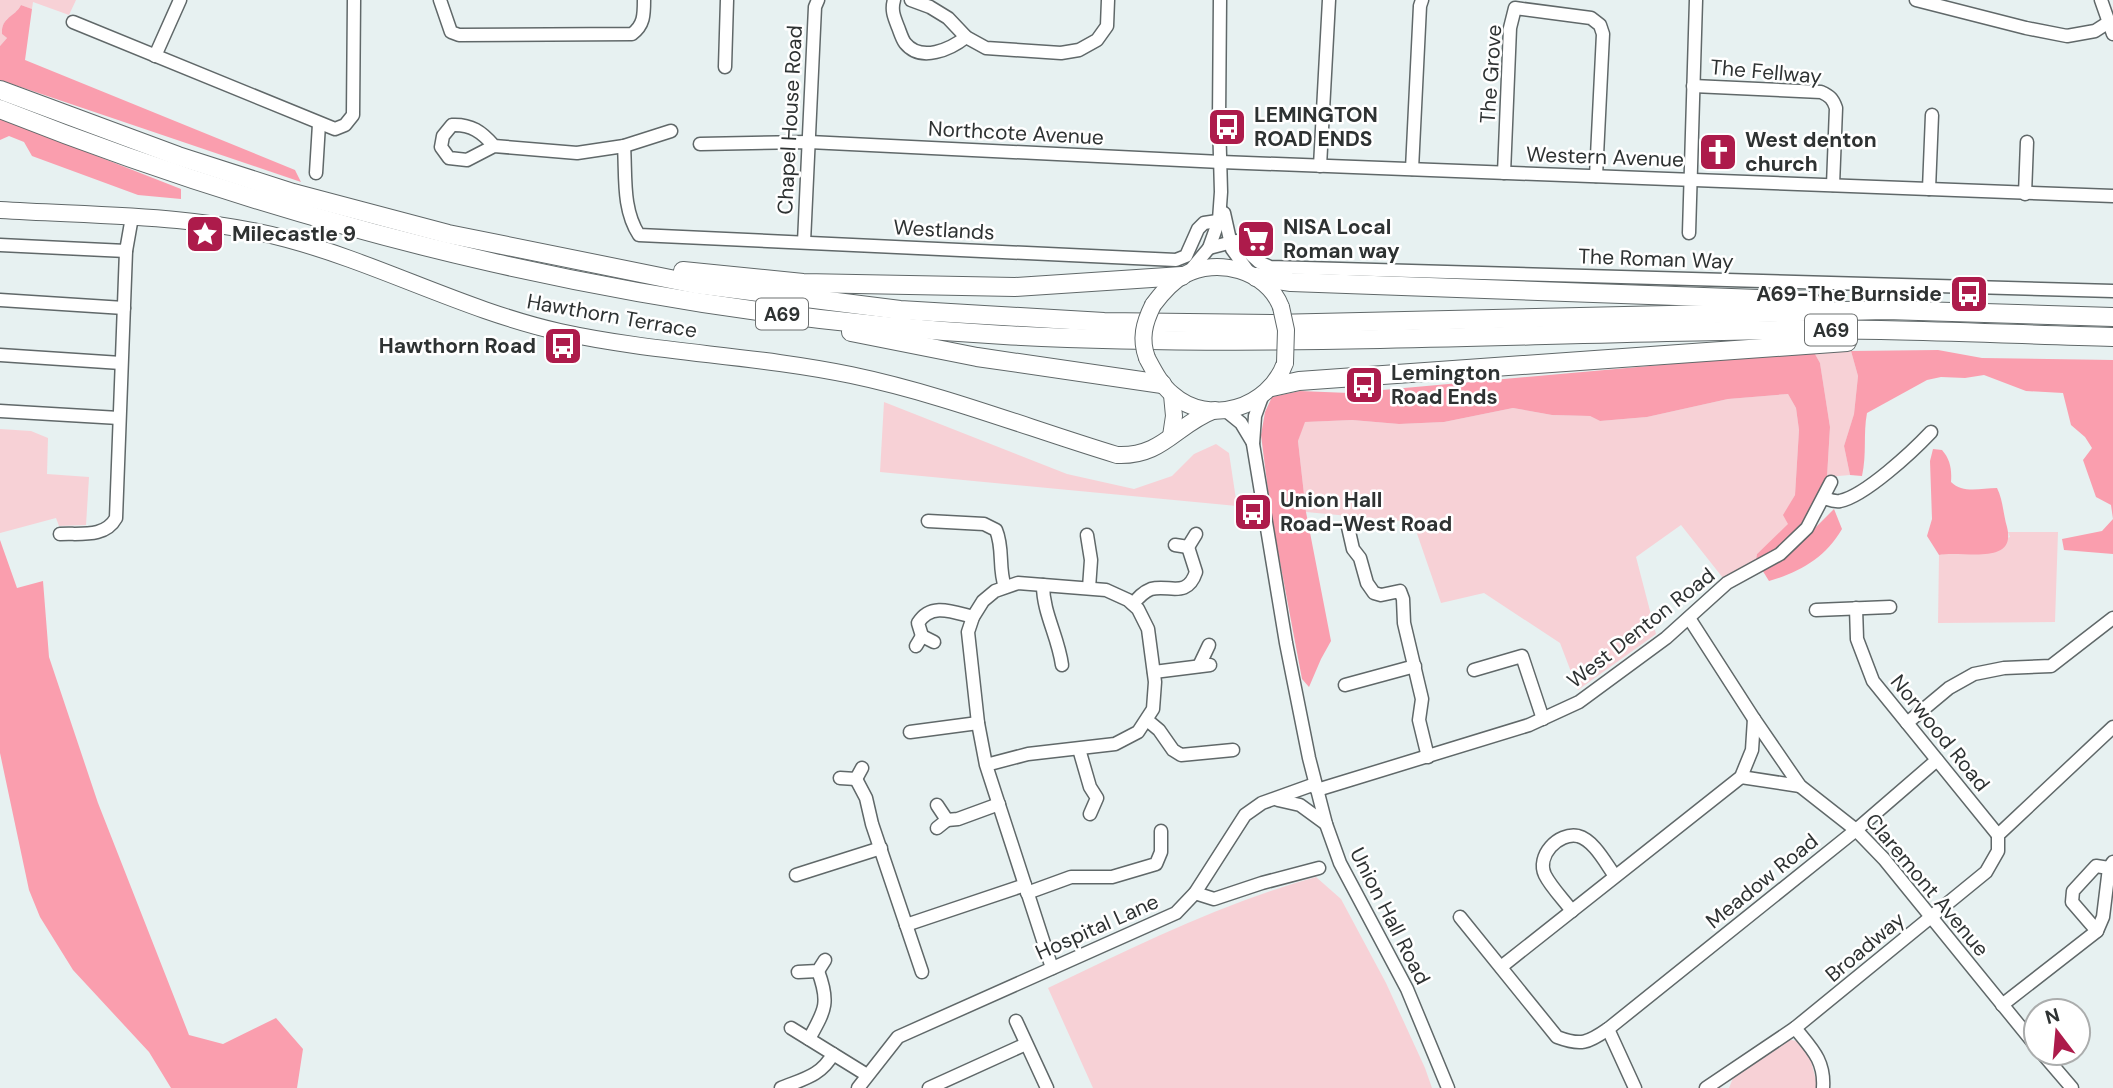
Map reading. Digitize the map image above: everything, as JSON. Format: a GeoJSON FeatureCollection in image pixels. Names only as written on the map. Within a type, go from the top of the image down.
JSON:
{"type":"FeatureCollection","features":[{"type":"Feature","properties":{"kind":"highway","name":"A69"},"geometry":{"type":"LineString","coordinates":[[0,90],[177,156],[293,193],[448,234],[695,284],[824,302],[1000,318],[1104,322],[1286,324],[1886,310],[2113,317]]}},
{"type":"Feature","properties":{"kind":"highway","name":"A69"},"geometry":{"type":"LineString","coordinates":[[0,109],[174,173],[377,235],[565,277],[694,302],[898,327],[1104,339],[1276,342],[1786,330],[2113,337]]}},
{"type":"Feature","properties":{"kind":"highway"},"geometry":{"type":"LineString","coordinates":[[568,259],[803,283],[1015,287],[1185,274]]}},
{"type":"Feature","properties":{"kind":"highway"},"geometry":{"type":"LineString","coordinates":[[1253,276],[1291,282],[1825,302],[1886,310]]}},
{"type":"Feature","properties":{"kind":"highway"},"geometry":{"type":"LineString","coordinates":[[694,302],[977,357],[1167,389]]}},
{"type":"Feature","properties":{"kind":"highway"},"geometry":{"type":"LineString","coordinates":[[1267,391],[1299,381],[1799,344],[2071,336]]}},
{"type":"Feature","properties":{"kind":"main road","name":"Hawthorn Terrace"},"geometry":{"type":"LineString","coordinates":[[0,210],[197,222],[245,229],[331,252],[471,306],[549,329],[607,340],[849,374],[935,395],[1034,430],[1117,455],[1152,450],[1197,418],[1220,411]]}},
{"type":"Feature","properties":{"kind":"main road"},"geometry":{"type":"LineString","coordinates":[[1167,389],[1193,406],[1220,411],[1245,405],[1267,391],[1285,363],[1287,343],[1281,307],[1270,289],[1253,276],[1225,267],[1185,274],[1171,284],[1153,305],[1143,328],[1143,344],[1147,358],[1167,389],[1174,416],[1171,436]]}},
{"type":"Feature","properties":{"kind":"street"},"geometry":{"type":"LineString","coordinates":[[156,56],[180,0]]}},
{"type":"Feature","properties":{"kind":"street"},"geometry":{"type":"LineString","coordinates":[[73,22],[319,124],[340,128],[353,115],[354,0]]}},
{"type":"Feature","properties":{"kind":"street"},"geometry":{"type":"LineString","coordinates":[[440,0],[451,32],[459,36],[486,36],[632,34],[640,28],[644,18],[644,0]]}},
{"type":"Feature","properties":{"kind":"street"},"geometry":{"type":"LineString","coordinates":[[725,67],[727,0]]}},
{"type":"Feature","properties":{"kind":"street","name":"Chapel House Road"},"geometry":{"type":"LineString","coordinates":[[804,242],[815,7],[818,0]]}},
{"type":"Feature","properties":{"kind":"street"},"geometry":{"type":"LineString","coordinates":[[894,0],[892,12],[905,43],[916,51],[942,52],[966,37]]}},
{"type":"Feature","properties":{"kind":"street"},"geometry":{"type":"LineString","coordinates":[[911,0],[930,7],[948,19],[966,37],[986,48],[1060,52],[1079,50],[1097,40],[1107,26],[1108,0]]}},
{"type":"Feature","properties":{"kind":"street"},"geometry":{"type":"LineString","coordinates":[[1215,0],[1213,101],[1219,120]]}},
{"type":"Feature","properties":{"kind":"street"},"geometry":{"type":"LineString","coordinates":[[1220,0],[1222,220],[1235,256],[1253,276]]}},
{"type":"Feature","properties":{"kind":"street"},"geometry":{"type":"LineString","coordinates":[[1320,166],[1329,0]]}},
{"type":"Feature","properties":{"kind":"street"},"geometry":{"type":"LineString","coordinates":[[1412,169],[1422,0]]}},
{"type":"Feature","properties":{"kind":"street"},"geometry":{"type":"LineString","coordinates":[[1689,233],[1696,0]]}},
{"type":"Feature","properties":{"kind":"street"},"geometry":{"type":"LineString","coordinates":[[1916,0],[2026,29],[2067,36],[2111,28],[2101,0]]}},
{"type":"Feature","properties":{"kind":"street","name":"The Grove"},"geometry":{"type":"LineString","coordinates":[[1504,173],[1510,28],[1514,4],[1591,18],[1600,25],[1603,34],[1596,176]]}},
{"type":"Feature","properties":{"kind":"street","name":"The Fellway"},"geometry":{"type":"LineString","coordinates":[[1693,86],[1821,92],[1829,95],[1836,108],[1833,185]]}},
{"type":"Feature","properties":{"kind":"street"},"geometry":{"type":"LineString","coordinates":[[1929,189],[1932,115]]}},
{"type":"Feature","properties":{"kind":"street"},"geometry":{"type":"LineString","coordinates":[[316,173],[319,124]]}},
{"type":"Feature","properties":{"kind":"street"},"geometry":{"type":"LineString","coordinates":[[495,146],[576,153],[624,146],[671,131]]}},
{"type":"Feature","properties":{"kind":"street","name":"Northcote Avenue"},"geometry":{"type":"LineString","coordinates":[[699,144],[809,142],[1221,162]]}},
{"type":"Feature","properties":{"kind":"street"},"geometry":{"type":"LineString","coordinates":[[2025,194],[2027,142]]}},
{"type":"Feature","properties":{"kind":"street","name":"Westlands"},"geometry":{"type":"LineString","coordinates":[[624,146],[628,209],[631,223],[639,235],[1176,260],[1186,256],[1200,225],[1209,220],[1222,220]]}},
{"type":"Feature","properties":{"kind":"street","name":"Western Avenue"},"geometry":{"type":"LineString","coordinates":[[1221,162],[2113,196]]}},
{"type":"Feature","properties":{"kind":"street"},"geometry":{"type":"LineString","coordinates":[[60,534],[104,531],[116,518],[126,251],[132,218]]}},
{"type":"Feature","properties":{"kind":"street"},"geometry":{"type":"LineString","coordinates":[[1185,274],[1209,248],[1222,220]]}},
{"type":"Feature","properties":{"kind":"street"},"geometry":{"type":"LineString","coordinates":[[1209,248],[1230,240]]}},
{"type":"Feature","properties":{"kind":"street","name":"The Roman Way"},"geometry":{"type":"LineString","coordinates":[[1230,240],[1240,242],[1259,262],[1270,267],[2113,291]]}},
{"type":"Feature","properties":{"kind":"street"},"geometry":{"type":"LineString","coordinates":[[0,245],[126,251]]}},
{"type":"Feature","properties":{"kind":"street"},"geometry":{"type":"LineString","coordinates":[[0,300],[124,308]]}},
{"type":"Feature","properties":{"kind":"street"},"geometry":{"type":"LineString","coordinates":[[0,355],[121,363]]}},
{"type":"Feature","properties":{"kind":"street"},"geometry":{"type":"LineString","coordinates":[[1253,443],[1255,416],[1267,391]]}},
{"type":"Feature","properties":{"kind":"street"},"geometry":{"type":"LineString","coordinates":[[0,411],[119,418]]}},
{"type":"Feature","properties":{"kind":"street"},"geometry":{"type":"LineString","coordinates":[[1220,411],[1241,423],[1253,443]]}},
{"type":"Feature","properties":{"kind":"street"},"geometry":{"type":"LineString","coordinates":[[1824,498],[1836,502],[1849,499],[1906,459],[1931,432]]}},
{"type":"Feature","properties":{"kind":"street","name":"Union Hall Road"},"geometry":{"type":"LineString","coordinates":[[1253,443],[1286,643],[1309,758],[1326,824],[1339,863],[1407,989],[1448,1088]]}},
{"type":"Feature","properties":{"kind":"street","name":"West Denton Road"},"geometry":{"type":"LineString","coordinates":[[1316,787],[1428,757],[1543,719],[1579,702],[1689,618],[1727,583],[1780,554],[1807,528],[1830,482]]}},
{"type":"Feature","properties":{"kind":"street"},"geometry":{"type":"LineString","coordinates":[[928,522],[984,524],[996,530],[1001,550],[1000,572],[1005,587]]}},
{"type":"Feature","properties":{"kind":"street"},"geometry":{"type":"LineString","coordinates":[[1348,527],[1353,549],[1360,558],[1367,583],[1374,593],[1381,595],[1400,591],[1404,599],[1404,623],[1422,699],[1419,720],[1428,757]]}},
{"type":"Feature","properties":{"kind":"street"},"geometry":{"type":"LineString","coordinates":[[1133,604],[1147,590],[1177,589],[1189,584],[1196,572],[1182,546],[1196,534]]}},
{"type":"Feature","properties":{"kind":"street"},"geometry":{"type":"LineString","coordinates":[[1087,535],[1091,560],[1089,588]]}},
{"type":"Feature","properties":{"kind":"street"},"geometry":{"type":"LineString","coordinates":[[986,765],[1028,754],[1115,744],[1138,732],[1153,709],[1156,695],[1148,629],[1133,604],[1118,593],[1018,583],[995,591],[983,601],[968,632],[978,723],[986,765],[1052,968]]}},
{"type":"Feature","properties":{"kind":"street"},"geometry":{"type":"LineString","coordinates":[[1042,585],[1043,600],[1049,622],[1056,634],[1062,665]]}},
{"type":"Feature","properties":{"kind":"street"},"geometry":{"type":"LineString","coordinates":[[1816,610],[1890,607]]}},
{"type":"Feature","properties":{"kind":"street","name":"Norwood Road"},"geometry":{"type":"LineString","coordinates":[[1856,608],[1857,639],[1872,681],[1998,835]]}},
{"type":"Feature","properties":{"kind":"street"},"geometry":{"type":"LineString","coordinates":[[924,641],[918,623],[926,612],[934,609],[973,617]]}},
{"type":"Feature","properties":{"kind":"street","name":"Claremont Avenue"},"geometry":{"type":"LineString","coordinates":[[1689,618],[1800,786],[1856,830],[1884,859],[2022,1029]]}},
{"type":"Feature","properties":{"kind":"street"},"geometry":{"type":"LineString","coordinates":[[1907,723],[1949,688],[1974,674],[2004,668],[2051,666],[2113,618]]}},
{"type":"Feature","properties":{"kind":"street"},"geometry":{"type":"LineString","coordinates":[[1154,672],[1205,665],[1209,645]]}},
{"type":"Feature","properties":{"kind":"street"},"geometry":{"type":"LineString","coordinates":[[1474,670],[1522,656],[1543,719]]}},
{"type":"Feature","properties":{"kind":"street"},"geometry":{"type":"LineString","coordinates":[[1345,685],[1415,666]]}},
{"type":"Feature","properties":{"kind":"street"},"geometry":{"type":"LineString","coordinates":[[1501,967],[1741,777],[1752,750],[1754,719]]}},
{"type":"Feature","properties":{"kind":"street"},"geometry":{"type":"LineString","coordinates":[[1147,720],[1159,730],[1172,750],[1181,755],[1233,750]]}},
{"type":"Feature","properties":{"kind":"street"},"geometry":{"type":"LineString","coordinates":[[910,732],[978,723]]}},
{"type":"Feature","properties":{"kind":"street"},"geometry":{"type":"LineString","coordinates":[[1998,835],[2113,727]]}},
{"type":"Feature","properties":{"kind":"street"},"geometry":{"type":"LineString","coordinates":[[1079,749],[1090,787],[1097,798],[1090,814]]}},
{"type":"Feature","properties":{"kind":"street","name":"Meadow Road"},"geometry":{"type":"LineString","coordinates":[[1460,917],[1558,1037],[1574,1043],[1591,1041],[1856,830],[1937,760]]}},
{"type":"Feature","properties":{"kind":"street"},"geometry":{"type":"LineString","coordinates":[[840,778],[859,773],[922,972]]}},
{"type":"Feature","properties":{"kind":"street"},"geometry":{"type":"LineString","coordinates":[[1741,777],[1800,786]]}},
{"type":"Feature","properties":{"kind":"street","name":"Hospital Lane"},"geometry":{"type":"LineString","coordinates":[[858,1088],[898,1037],[1175,913],[1195,893],[1245,815],[1273,799],[1316,787]]}},
{"type":"Feature","properties":{"kind":"street"},"geometry":{"type":"LineString","coordinates":[[1273,799],[1300,805],[1326,824]]}},
{"type":"Feature","properties":{"kind":"street"},"geometry":{"type":"LineString","coordinates":[[937,805],[942,824],[999,804]]}},
{"type":"Feature","properties":{"kind":"street"},"geometry":{"type":"LineString","coordinates":[[906,925],[1071,877],[1112,877],[1156,864],[1161,852],[1161,831]]}},
{"type":"Feature","properties":{"kind":"street","name":"Broadway"},"geometry":{"type":"LineString","coordinates":[[1706,1088],[1721,1084],[1795,1028],[1986,872],[1998,850],[1998,835]]}},
{"type":"Feature","properties":{"kind":"street"},"geometry":{"type":"LineString","coordinates":[[1572,911],[1545,874],[1542,861],[1547,849],[1564,837],[1578,836],[1590,843],[1615,876]]}},
{"type":"Feature","properties":{"kind":"street"},"geometry":{"type":"LineString","coordinates":[[796,875],[881,848]]}},
{"type":"Feature","properties":{"kind":"street"},"geometry":{"type":"LineString","coordinates":[[2002,1005],[2097,931],[2111,865],[2096,866],[2073,891],[2072,902],[2097,931]]}},
{"type":"Feature","properties":{"kind":"street"},"geometry":{"type":"LineString","coordinates":[[1195,893],[1214,899],[1319,868]]}},
{"type":"Feature","properties":{"kind":"street"},"geometry":{"type":"LineString","coordinates":[[798,972],[821,965],[826,992],[824,1006],[809,1039]]}},
{"type":"Feature","properties":{"kind":"street"},"geometry":{"type":"LineString","coordinates":[[1016,1021],[1047,1088]]}},
{"type":"Feature","properties":{"kind":"street"},"geometry":{"type":"LineString","coordinates":[[791,1028],[867,1075]]}},
{"type":"Feature","properties":{"kind":"street"},"geometry":{"type":"LineString","coordinates":[[1795,1028],[1820,1060],[1823,1088]]}},
{"type":"Feature","properties":{"kind":"street"},"geometry":{"type":"LineString","coordinates":[[1608,1029],[1635,1088]]}},
{"type":"Feature","properties":{"kind":"street"},"geometry":{"type":"LineString","coordinates":[[929,1088],[1026,1044]]}},
{"type":"Feature","properties":{"kind":"street"},"geometry":{"type":"LineString","coordinates":[[781,1088],[819,1072],[826,1067],[833,1054]]}},
{"type":"Feature","properties":{"kind":"street"},"geometry":{"type":"LineString","coordinates":[[2054,1067],[2072,1088]]}},
{"type":"Feature","properties":{"kind":"shaded area"},"geometry":{"type":"Polygon","coordinates":[[[0,0],[76,0],[69,15],[33,2],[32,9],[21,5],[4,24],[2,34],[7,38],[0,46],[0,0]]]}},
{"type":"Feature","properties":{"kind":"shaded area"},"geometry":{"type":"Polygon","coordinates":[[[21,5],[32,9],[25,60],[295,170],[301,182],[0,80],[0,46],[7,38],[2,34],[2,28],[21,5]]]}},
{"type":"Feature","properties":{"kind":"shaded area"},"geometry":{"type":"Polygon","coordinates":[[[0,118],[181,189],[181,199],[138,195],[32,156],[24,142],[9,136],[0,140],[0,118]]]}},
{"type":"Feature","properties":{"kind":"shaded area"},"geometry":{"type":"Polygon","coordinates":[[[1938,350],[1982,358],[2113,360],[2113,519],[2111,505],[2096,497],[2083,460],[2092,448],[2085,437],[2071,425],[2063,393],[2026,391],[1984,375],[1927,380],[1867,413],[1862,476],[1850,475],[1844,446],[1854,414],[1858,376],[1851,351],[1938,350]]]}},
{"type":"Feature","properties":{"kind":"shaded area"},"geometry":{"type":"Polygon","coordinates":[[[1851,351],[1858,376],[1854,414],[1844,446],[1850,475],[1827,477],[1830,427],[1820,363],[1815,354],[1851,351]]]}},
{"type":"Feature","properties":{"kind":"shaded area"},"geometry":{"type":"Polygon","coordinates":[[[1806,352],[1815,354],[1820,363],[1830,427],[1827,477],[1802,524],[1815,528],[1834,509],[1842,529],[1820,556],[1791,573],[1769,581],[1756,560],[1757,554],[1788,524],[1783,515],[1795,495],[1799,430],[1796,408],[1788,394],[1728,399],[1647,417],[1600,421],[1590,416],[1552,415],[1513,408],[1444,422],[1305,422],[1298,441],[1306,512],[1331,641],[1309,687],[1302,679],[1271,514],[1261,435],[1265,412],[1272,397],[1300,391],[1349,393],[1806,352]]]}},
{"type":"Feature","properties":{"kind":"shaded area"},"geometry":{"type":"Polygon","coordinates":[[[1788,394],[1796,408],[1799,430],[1795,495],[1784,515],[1789,524],[1757,554],[1756,560],[1723,578],[1681,525],[1636,557],[1656,634],[1578,690],[1560,643],[1484,593],[1441,603],[1413,522],[1306,512],[1298,441],[1304,422],[1444,422],[1513,408],[1552,415],[1590,416],[1600,421],[1647,417],[1728,399],[1788,394]]]}},
{"type":"Feature","properties":{"kind":"shaded area"},"geometry":{"type":"Polygon","coordinates":[[[884,402],[1067,474],[1134,489],[1172,476],[1194,454],[1216,444],[1229,453],[1237,506],[880,472],[884,402]]]}},
{"type":"Feature","properties":{"kind":"shaded area"},"geometry":{"type":"Polygon","coordinates":[[[0,429],[31,431],[48,438],[47,474],[89,477],[86,525],[59,526],[56,518],[0,533],[0,429]]]}},
{"type":"Feature","properties":{"kind":"shaded area"},"geometry":{"type":"Polygon","coordinates":[[[1933,449],[1945,453],[1950,464],[1951,482],[1956,486],[1967,489],[1997,488],[2007,527],[2008,539],[2004,548],[1986,554],[1939,555],[1927,536],[1932,519],[1930,461],[1933,449]]]}},
{"type":"Feature","properties":{"kind":"shaded area"},"geometry":{"type":"Polygon","coordinates":[[[2113,519],[2113,554],[2064,550],[2062,539],[2102,531],[2113,519]]]}},
{"type":"Feature","properties":{"kind":"shaded area"},"geometry":{"type":"Polygon","coordinates":[[[2008,532],[2058,532],[2055,622],[1938,623],[1939,555],[1953,552],[1968,554],[2010,537],[2008,532]]]}},
{"type":"Feature","properties":{"kind":"shaded area"},"geometry":{"type":"Polygon","coordinates":[[[0,540],[17,588],[43,581],[49,657],[98,803],[189,1035],[223,1044],[276,1018],[303,1049],[297,1088],[171,1088],[149,1052],[73,970],[40,917],[29,890],[0,753],[0,540]]]}},
{"type":"Feature","properties":{"kind":"shaded area"},"geometry":{"type":"Polygon","coordinates":[[[1316,877],[1341,899],[1386,983],[1432,1088],[1093,1088],[1048,988],[1213,912],[1316,877]]]}},
{"type":"Feature","properties":{"kind":"shaded area"},"geometry":{"type":"Polygon","coordinates":[[[1790,1040],[1800,1041],[1809,1053],[1818,1088],[1729,1088],[1733,1078],[1790,1040]]]}},
{"type":"Feature","properties":{"kind":"place","name":"LEMINGTON ROAD ENDS"},"geometry":{"type":"Point","coordinates":[1227,127]}},
{"type":"Feature","properties":{"kind":"place","name":"West denton church"},"geometry":{"type":"Point","coordinates":[1718,152]}},
{"type":"Feature","properties":{"kind":"place","name":"Milecastle 9"},"geometry":{"type":"Point","coordinates":[205,234]}},
{"type":"Feature","properties":{"kind":"place","name":"NISA Local Roman way"},"geometry":{"type":"Point","coordinates":[1256,239]}},
{"type":"Feature","properties":{"kind":"place","name":"A69-The Burnside"},"geometry":{"type":"Point","coordinates":[1969,294]}},
{"type":"Feature","properties":{"kind":"place","name":"Hawthorn Road"},"geometry":{"type":"Point","coordinates":[563,346]}},
{"type":"Feature","properties":{"kind":"place","name":"Lemington Road Ends"},"geometry":{"type":"Point","coordinates":[1364,385]}},
{"type":"Feature","properties":{"kind":"place","name":"Union Hall Road-West Road"},"geometry":{"type":"Point","coordinates":[1253,512]}}]}
